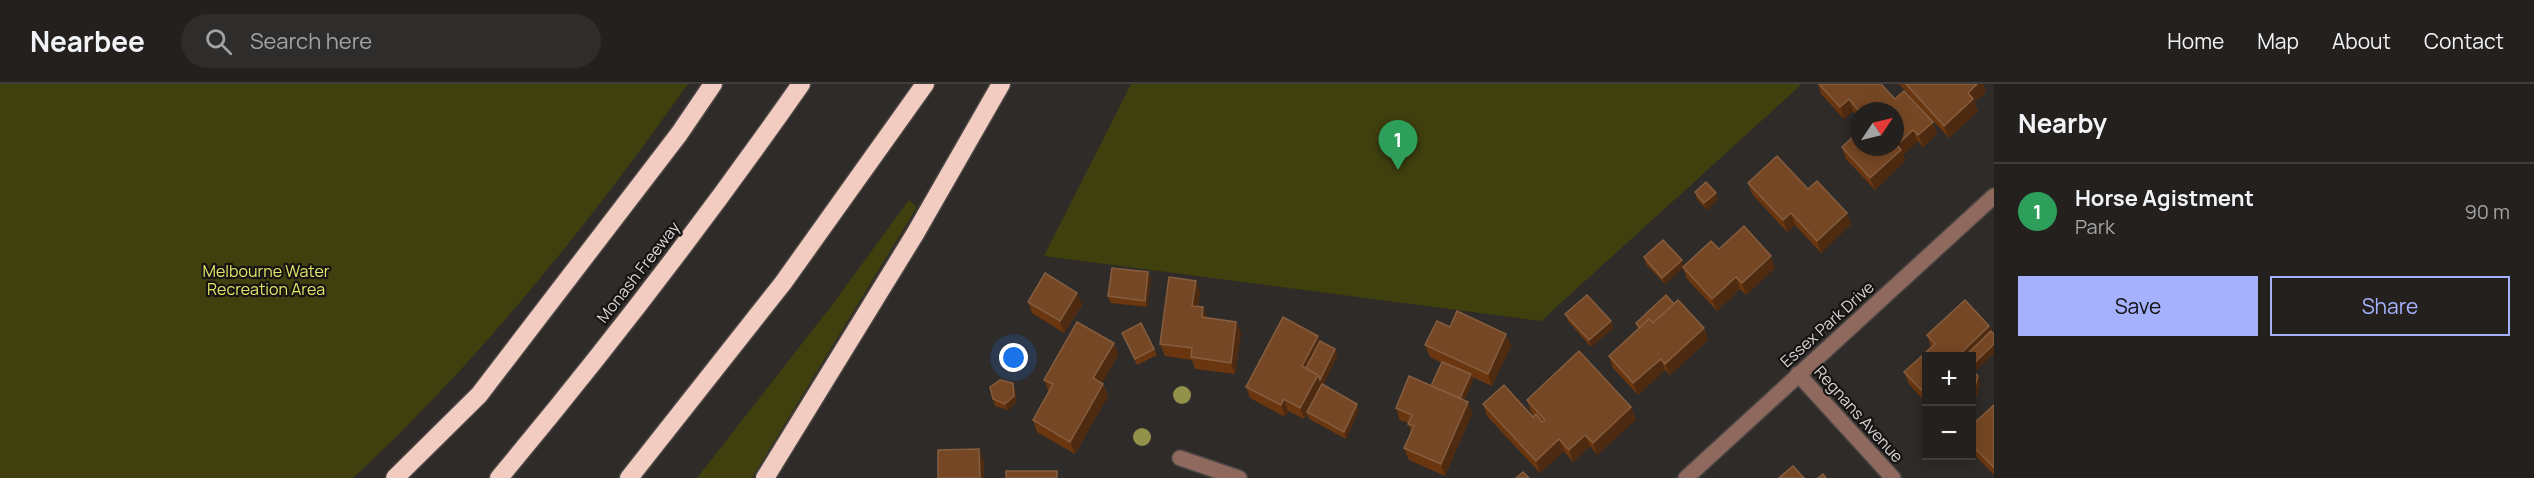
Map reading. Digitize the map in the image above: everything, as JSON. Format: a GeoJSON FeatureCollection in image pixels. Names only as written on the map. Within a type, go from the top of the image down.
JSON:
{"type":"FeatureCollection","features":[{"type":"Feature","properties":{"kind":"highway"},"geometry":{"type":"LineString","coordinates":[[395,478],[479,395],[680,135],[713,84]]}},
{"type":"Feature","properties":{"kind":"highway","name":"Monash Freeway"},"geometry":{"type":"LineString","coordinates":[[499,478],[562,403],[737,176],[801,84]]}},
{"type":"Feature","properties":{"kind":"highway"},"geometry":{"type":"LineString","coordinates":[[629,478],[783,282],[925,84]]}},
{"type":"Feature","properties":{"kind":"highway"},"geometry":{"type":"LineString","coordinates":[[765,478],[915,234],[1001,84]]}},
{"type":"Feature","properties":{"kind":"street","name":"Essex Park Drive"},"geometry":{"type":"LineString","coordinates":[[1686,478],[1994,196]]}},
{"type":"Feature","properties":{"kind":"street","name":"Regnans Avenue"},"geometry":{"type":"LineString","coordinates":[[1798,374],[1893,478]]}},
{"type":"Feature","properties":{"kind":"street"},"geometry":{"type":"LineString","coordinates":[[1180,458],[1239,478]]}},
{"type":"Feature","properties":{"kind":"green space","name":"Melbourne Water Recreation Area"},"geometry":{"type":"Polygon","coordinates":[[[0,84],[688,84],[612,188],[531,290],[445,387],[353,478],[0,478],[0,84]]]}},
{"type":"Feature","properties":{"kind":"green space"},"geometry":{"type":"Polygon","coordinates":[[[1131,84],[1802,84],[1541,321],[1044,256],[1131,84]]]}},
{"type":"Feature","properties":{"kind":"green space"},"geometry":{"type":"Polygon","coordinates":[[[909,200],[917,207],[752,478],[697,478],[829,309],[909,200]]]}},
{"type":"Feature","properties":{"kind":"building"},"geometry":{"type":"Polygon","coordinates":[[[1819,84],[1881,84],[1895,99],[1904,91],[1933,122],[1918,135],[1913,130],[1904,138],[1904,102],[1852,102],[1849,99],[1840,107],[1819,84]]]}},
{"type":"Feature","properties":{"kind":"building"},"geometry":{"type":"Polygon","coordinates":[[[1906,84],[1977,84],[1968,93],[1973,99],[1944,126],[1906,84]]]}},
{"type":"Feature","properties":{"kind":"building"},"geometry":{"type":"Polygon","coordinates":[[[1850,139],[1850,156],[1842,147],[1850,139]]]}},
{"type":"Feature","properties":{"kind":"building"},"geometry":{"type":"Polygon","coordinates":[[[1777,156],[1808,189],[1817,181],[1847,213],[1817,241],[1791,213],[1783,220],[1748,183],[1777,156]]]}},
{"type":"Feature","properties":{"kind":"building"},"geometry":{"type":"Polygon","coordinates":[[[1850,156],[1894,156],[1870,178],[1850,156]]]}},
{"type":"Feature","properties":{"kind":"building"},"geometry":{"type":"Polygon","coordinates":[[[1706,182],[1716,193],[1704,203],[1695,192],[1706,182]]]}},
{"type":"Feature","properties":{"kind":"building"},"geometry":{"type":"Polygon","coordinates":[[[1744,226],[1771,256],[1742,283],[1736,277],[1712,299],[1683,267],[1711,241],[1719,249],[1744,226]]]}},
{"type":"Feature","properties":{"kind":"building"},"geometry":{"type":"Polygon","coordinates":[[[1663,240],[1682,260],[1662,278],[1644,257],[1663,240]]]}},
{"type":"Feature","properties":{"kind":"building"},"geometry":{"type":"Polygon","coordinates":[[[1112,268],[1148,272],[1145,301],[1108,296],[1112,268]]]}},
{"type":"Feature","properties":{"kind":"building"},"geometry":{"type":"Polygon","coordinates":[[[1045,273],[1077,293],[1060,321],[1028,302],[1045,273]]]}},
{"type":"Feature","properties":{"kind":"building"},"geometry":{"type":"Polygon","coordinates":[[[1169,277],[1196,281],[1192,306],[1203,307],[1202,317],[1236,322],[1231,363],[1191,357],[1192,348],[1160,344],[1169,277]]]}},
{"type":"Feature","properties":{"kind":"building"},"geometry":{"type":"Polygon","coordinates":[[[1587,295],[1611,321],[1589,340],[1565,314],[1587,295]]]}},
{"type":"Feature","properties":{"kind":"building"},"geometry":{"type":"Polygon","coordinates":[[[1666,295],[1674,304],[1653,323],[1649,319],[1640,328],[1636,323],[1666,295]]]}},
{"type":"Feature","properties":{"kind":"building"},"geometry":{"type":"Polygon","coordinates":[[[1678,300],[1704,328],[1665,364],[1661,359],[1633,383],[1609,356],[1649,319],[1653,323],[1678,300]]]}},
{"type":"Feature","properties":{"kind":"building"},"geometry":{"type":"Polygon","coordinates":[[[1965,300],[1989,326],[1962,352],[1926,352],[1935,344],[1927,335],[1965,300]]]}},
{"type":"Feature","properties":{"kind":"building"},"geometry":{"type":"Polygon","coordinates":[[[1457,311],[1506,334],[1488,374],[1425,345],[1437,321],[1450,327],[1457,311]]]}},
{"type":"Feature","properties":{"kind":"building"},"geometry":{"type":"Polygon","coordinates":[[[1283,317],[1318,336],[1302,366],[1318,375],[1300,408],[1284,399],[1281,405],[1246,387],[1283,317]]]}},
{"type":"Feature","properties":{"kind":"building"},"geometry":{"type":"Polygon","coordinates":[[[1077,322],[1114,343],[1093,378],[1103,384],[1070,442],[1033,420],[1053,384],[1044,380],[1077,322]]]}},
{"type":"Feature","properties":{"kind":"building"},"geometry":{"type":"Polygon","coordinates":[[[1141,323],[1154,349],[1135,359],[1122,333],[1141,323]]]}},
{"type":"Feature","properties":{"kind":"building"},"geometry":{"type":"Polygon","coordinates":[[[1991,331],[1994,334],[1994,344],[1976,361],[1976,352],[1969,352],[1991,331]]]}},
{"type":"Feature","properties":{"kind":"building"},"geometry":{"type":"Polygon","coordinates":[[[1320,341],[1335,349],[1320,380],[1318,375],[1306,368],[1320,341]]]}},
{"type":"Feature","properties":{"kind":"building"},"geometry":{"type":"Polygon","coordinates":[[[1579,351],[1631,407],[1593,443],[1585,435],[1569,450],[1559,439],[1536,461],[1483,404],[1504,385],[1533,417],[1536,414],[1542,422],[1545,420],[1527,400],[1579,351]]]}},
{"type":"Feature","properties":{"kind":"building"},"geometry":{"type":"Polygon","coordinates":[[[1922,356],[1922,391],[1904,372],[1922,356]]]}},
{"type":"Feature","properties":{"kind":"building"},"geometry":{"type":"Polygon","coordinates":[[[1442,362],[1471,374],[1460,398],[1431,386],[1442,362]]]}},
{"type":"Feature","properties":{"kind":"building"},"geometry":{"type":"Polygon","coordinates":[[[1409,376],[1468,402],[1441,464],[1404,448],[1414,426],[1408,424],[1412,415],[1396,408],[1409,376]]]}},
{"type":"Feature","properties":{"kind":"building"},"geometry":{"type":"Polygon","coordinates":[[[1000,380],[1013,383],[1014,396],[1005,404],[993,399],[990,387],[1000,380]]]}},
{"type":"Feature","properties":{"kind":"building"},"geometry":{"type":"Polygon","coordinates":[[[1322,384],[1357,404],[1344,432],[1307,412],[1322,384]]]}},
{"type":"Feature","properties":{"kind":"building"},"geometry":{"type":"Polygon","coordinates":[[[1994,405],[1994,468],[1976,449],[1976,421],[1994,405]]]}},
{"type":"Feature","properties":{"kind":"building"},"geometry":{"type":"Polygon","coordinates":[[[979,449],[980,478],[938,478],[938,450],[979,449]]]}},
{"type":"Feature","properties":{"kind":"building"},"geometry":{"type":"Polygon","coordinates":[[[1793,466],[1804,478],[1779,478],[1793,466]]]}},
{"type":"Feature","properties":{"kind":"building"},"geometry":{"type":"Polygon","coordinates":[[[1006,471],[1057,471],[1057,478],[1006,478],[1006,471]]]}},
{"type":"Feature","properties":{"kind":"building"},"geometry":{"type":"Polygon","coordinates":[[[1523,472],[1529,478],[1516,478],[1523,472]]]}},
{"type":"Feature","properties":{"kind":"place","name":"Horse Agistment"},"geometry":{"type":"Point","coordinates":[1398,170]}}]}
